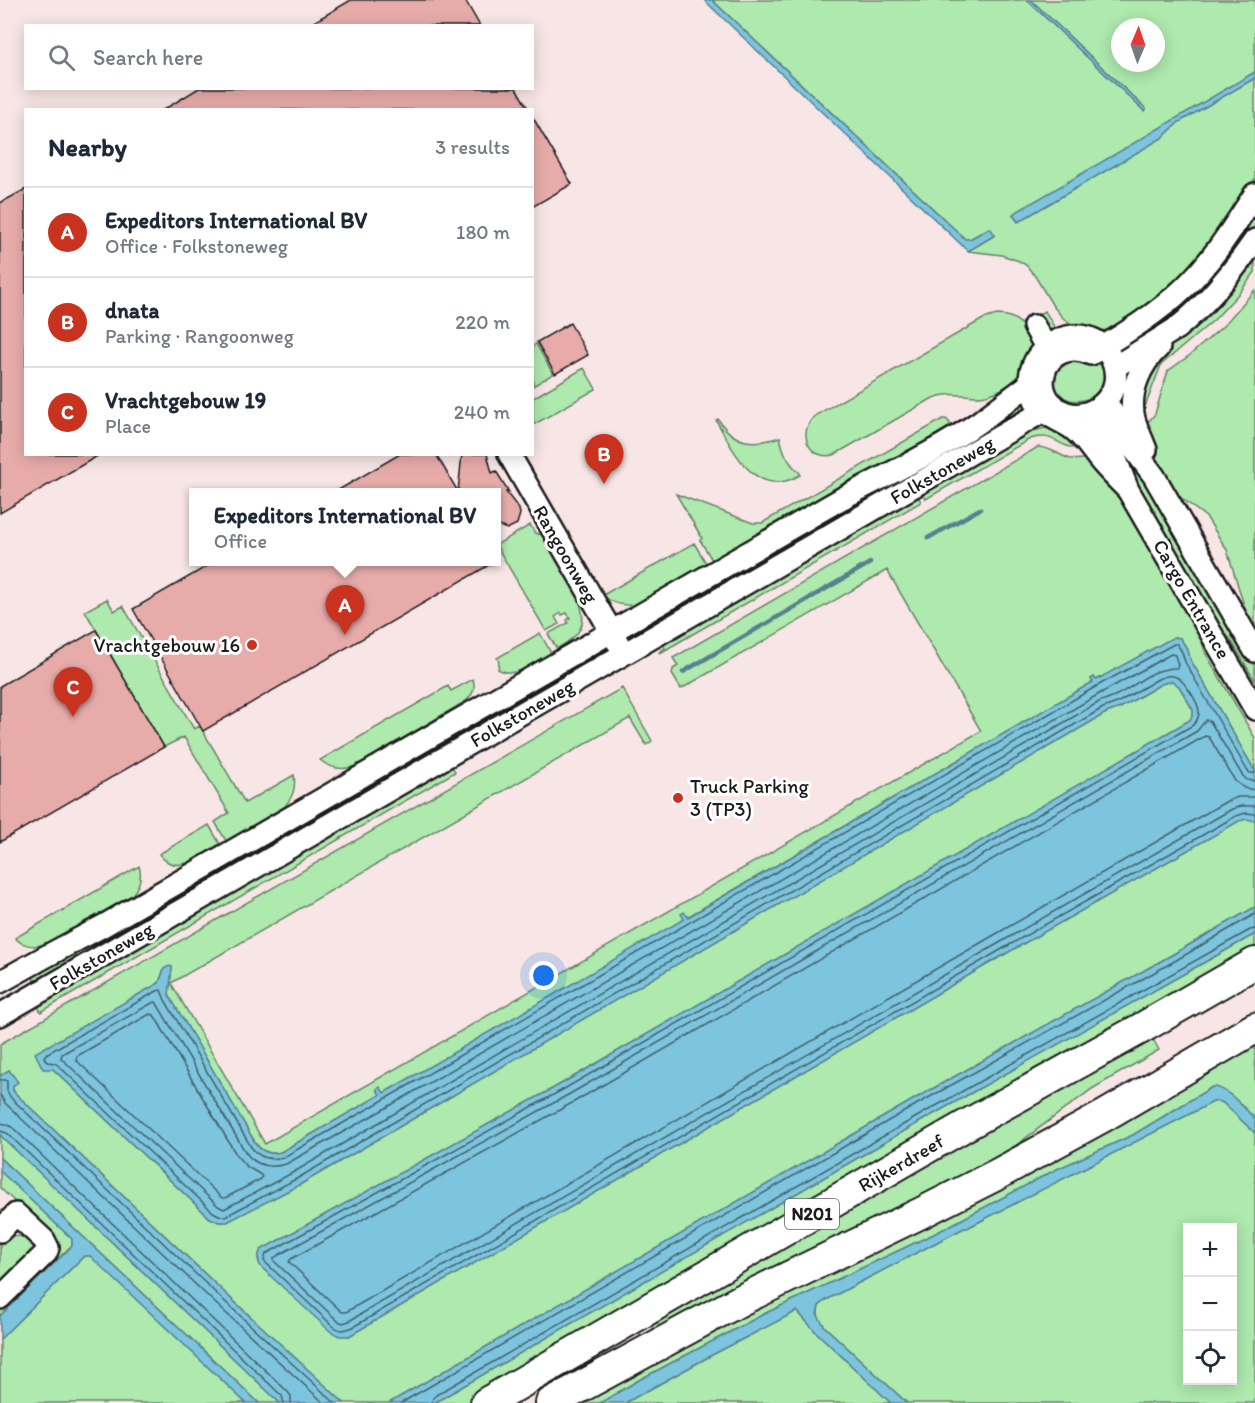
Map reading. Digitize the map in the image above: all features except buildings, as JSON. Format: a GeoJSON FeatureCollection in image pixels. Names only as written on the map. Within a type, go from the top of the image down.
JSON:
{"type":"FeatureCollection","features":[{"type":"Feature","properties":{"kind":"highway","name":"Rijkerdreef"},"geometry":{"type":"LineString","coordinates":[[486,1403],[963,1127],[1255,963]]}},
{"type":"Feature","properties":{"kind":"highway","name":"N201"},"geometry":{"type":"LineString","coordinates":[[551,1403],[748,1296],[912,1218],[998,1174],[1104,1116],[1255,1028]]}},
{"type":"Feature","properties":{"kind":"street"},"geometry":{"type":"LineString","coordinates":[[1049,408],[1043,383],[1045,370],[1049,363],[1061,352],[1074,349],[1091,354],[1152,315],[1191,282],[1219,248],[1255,194]]}},
{"type":"Feature","properties":{"kind":"street"},"geometry":{"type":"LineString","coordinates":[[1115,367],[1177,328],[1204,304],[1223,284],[1255,240]]}},
{"type":"Feature","properties":{"kind":"street"},"geometry":{"type":"LineString","coordinates":[[1034,326],[1046,347]]}},
{"type":"Feature","properties":{"kind":"street","name":"Cargo Entrance"},"geometry":{"type":"LineString","coordinates":[[1154,476],[1134,416],[1134,392],[1143,366],[1177,328]]}},
{"type":"Feature","properties":{"kind":"street"},"geometry":{"type":"LineString","coordinates":[[1071,336],[1091,339],[1102,347],[1110,356],[1115,367],[1116,380],[1114,389],[1097,407],[1076,414],[1049,408],[1034,397],[1030,383],[1031,372],[1034,363],[1046,347],[1057,340],[1071,336]]}},
{"type":"Feature","properties":{"kind":"street","name":"Folkstoneweg"},"geometry":{"type":"LineString","coordinates":[[0,982],[42,957],[103,926],[842,499],[960,434],[1030,383]]}},
{"type":"Feature","properties":{"kind":"street","name":"Cargo Entrance"},"geometry":{"type":"LineString","coordinates":[[1097,407],[1154,476],[1255,651]]}},
{"type":"Feature","properties":{"kind":"street","name":"Cargo Entrance"},"geometry":{"type":"LineString","coordinates":[[1097,407],[1128,490],[1255,709]]}},
{"type":"Feature","properties":{"kind":"street","name":"Cargo Entrance"},"geometry":{"type":"LineString","coordinates":[[1049,408],[1054,419],[1079,434],[1103,465],[1128,490]]}},
{"type":"Feature","properties":{"kind":"street","name":"Folkstoneweg"},"geometry":{"type":"LineString","coordinates":[[0,1015],[1049,408]]}},
{"type":"Feature","properties":{"kind":"street","name":"Rangoonweg"},"geometry":{"type":"LineString","coordinates":[[510,456],[624,654]]}},
{"type":"Feature","properties":{"kind":"street"},"geometry":{"type":"LineString","coordinates":[[0,1231],[16,1214],[44,1240],[48,1248],[46,1253],[0,1298]]}},
{"type":"Feature","properties":{"kind":"green space"},"geometry":{"type":"Polygon","coordinates":[[[712,0],[1027,0],[1144,111],[1146,109],[1031,0],[1255,0],[1255,72],[1013,215],[1018,222],[1162,138],[1179,122],[1255,78],[1255,179],[1224,227],[1175,286],[1125,323],[1101,331],[1078,328],[1063,318],[1053,306],[1026,265],[1002,255],[968,251],[995,235],[989,228],[970,239],[965,239],[712,0]]]}},
{"type":"Feature","properties":{"kind":"green space"},"geometry":{"type":"Polygon","coordinates":[[[1255,209],[1255,226],[1245,243],[1196,302],[1120,358],[1114,348],[1255,209]]]}},
{"type":"Feature","properties":{"kind":"green space"},"geometry":{"type":"Polygon","coordinates":[[[1255,253],[1255,272],[1240,292],[1214,320],[1161,365],[1143,412],[1141,390],[1164,351],[1193,327],[1255,253]]]}},
{"type":"Feature","properties":{"kind":"green space"},"geometry":{"type":"Polygon","coordinates":[[[1255,290],[1255,636],[1227,550],[1207,518],[1175,493],[1156,464],[1141,425],[1155,414],[1168,371],[1223,326],[1255,290]]]}},
{"type":"Feature","properties":{"kind":"green space"},"geometry":{"type":"Polygon","coordinates":[[[1045,311],[1057,332],[1048,336],[1036,315],[1045,311]]]}},
{"type":"Feature","properties":{"kind":"green space"},"geometry":{"type":"Polygon","coordinates":[[[997,315],[1008,316],[1020,323],[1027,331],[1032,343],[1032,352],[1022,373],[1013,382],[986,395],[949,394],[933,398],[834,455],[817,454],[812,449],[806,436],[810,422],[816,415],[983,319],[997,315]]]}},
{"type":"Feature","properties":{"kind":"green space"},"geometry":{"type":"Polygon","coordinates":[[[536,344],[553,374],[534,385],[534,345],[536,344]]]}},
{"type":"Feature","properties":{"kind":"green space"},"geometry":{"type":"Polygon","coordinates":[[[1073,361],[1088,366],[1099,361],[1104,376],[1101,388],[1094,396],[1083,400],[1072,400],[1062,396],[1056,388],[1058,371],[1073,361]]]}},
{"type":"Feature","properties":{"kind":"green space"},"geometry":{"type":"Polygon","coordinates":[[[584,368],[596,389],[534,424],[534,397],[584,368]]]}},
{"type":"Feature","properties":{"kind":"green space"},"geometry":{"type":"Polygon","coordinates":[[[1027,399],[1032,409],[645,632],[641,631],[640,628],[1027,399]]]}},
{"type":"Feature","properties":{"kind":"green space"},"geometry":{"type":"Polygon","coordinates":[[[718,419],[731,434],[745,441],[761,442],[780,437],[787,457],[800,475],[784,481],[770,482],[758,477],[748,469],[730,445],[716,420],[718,419]]]}},
{"type":"Feature","properties":{"kind":"green space"},"geometry":{"type":"Polygon","coordinates":[[[943,419],[950,423],[947,429],[828,498],[825,495],[712,560],[676,494],[753,523],[762,523],[943,419]]]}},
{"type":"Feature","properties":{"kind":"green space"},"geometry":{"type":"Polygon","coordinates":[[[1045,428],[1065,434],[1079,449],[1066,446],[1051,438],[1030,439],[926,499],[923,493],[918,496],[921,502],[659,652],[665,648],[663,644],[681,629],[683,632],[740,599],[738,595],[1029,432],[1045,428]]]}},
{"type":"Feature","properties":{"kind":"green space"},"geometry":{"type":"Polygon","coordinates":[[[1122,437],[1255,666],[1255,681],[1231,640],[1207,612],[1128,472],[1122,437]]]}},
{"type":"Feature","properties":{"kind":"green space"},"geometry":{"type":"Polygon","coordinates":[[[1038,447],[1067,458],[1078,460],[1085,458],[1126,503],[1195,621],[1206,654],[1255,738],[1255,771],[1190,659],[1188,650],[1180,638],[1174,637],[1096,681],[1094,677],[1091,679],[1093,682],[687,917],[682,914],[685,919],[384,1093],[380,1088],[377,1089],[380,1095],[277,1153],[264,1151],[256,1144],[170,997],[172,967],[164,969],[159,983],[36,1053],[46,1068],[53,1069],[210,1218],[219,1222],[227,1222],[301,1184],[1106,713],[1120,708],[1161,684],[1172,681],[1179,686],[1193,710],[1190,720],[561,1084],[261,1250],[258,1259],[260,1265],[349,1336],[1242,819],[1255,821],[1255,907],[918,1097],[389,1403],[344,1403],[15,1093],[9,1070],[0,1076],[0,1044],[622,688],[652,741],[646,745],[630,718],[171,983],[265,1144],[981,731],[887,570],[681,689],[672,674],[673,669],[678,666],[673,658],[1038,447]]]}},
{"type":"Feature","properties":{"kind":"green space"},"geometry":{"type":"Polygon","coordinates":[[[530,525],[535,533],[547,536],[583,599],[579,601],[583,618],[580,630],[571,640],[557,649],[548,634],[568,623],[567,620],[570,618],[567,613],[562,615],[561,613],[555,617],[559,624],[546,631],[501,554],[501,542],[530,525]]]}},
{"type":"Feature","properties":{"kind":"green space"},"geometry":{"type":"Polygon","coordinates":[[[694,543],[706,563],[635,605],[618,604],[603,595],[694,543]]]}},
{"type":"Feature","properties":{"kind":"green space"},"geometry":{"type":"Polygon","coordinates":[[[107,599],[114,611],[123,606],[194,729],[200,726],[245,803],[294,775],[293,792],[284,807],[226,841],[215,822],[229,813],[184,737],[164,747],[85,611],[107,599]]]}},
{"type":"Feature","properties":{"kind":"green space"},"geometry":{"type":"Polygon","coordinates":[[[540,633],[551,653],[519,671],[505,672],[498,669],[497,658],[540,633]]]}},
{"type":"Feature","properties":{"kind":"green space"},"geometry":{"type":"Polygon","coordinates":[[[560,669],[566,679],[531,697],[527,696],[526,693],[560,669]]]}},
{"type":"Feature","properties":{"kind":"green space"},"geometry":{"type":"Polygon","coordinates":[[[473,679],[473,691],[466,701],[356,766],[337,768],[320,760],[448,686],[451,691],[473,679]]]}},
{"type":"Feature","properties":{"kind":"green space"},"geometry":{"type":"Polygon","coordinates":[[[480,720],[482,726],[367,792],[364,787],[480,720]]]}},
{"type":"Feature","properties":{"kind":"green space"},"geometry":{"type":"Polygon","coordinates":[[[450,763],[455,772],[41,1012],[35,1002],[450,763]]]}},
{"type":"Feature","properties":{"kind":"green space"},"geometry":{"type":"Polygon","coordinates":[[[209,825],[220,844],[197,858],[181,864],[173,864],[159,854],[209,825]]]}},
{"type":"Feature","properties":{"kind":"green space"},"geometry":{"type":"Polygon","coordinates":[[[295,827],[297,831],[198,890],[193,886],[295,827]]]}},
{"type":"Feature","properties":{"kind":"green space"},"geometry":{"type":"Polygon","coordinates":[[[139,866],[140,882],[131,896],[48,943],[38,946],[28,945],[15,938],[139,866]]]}},
{"type":"Feature","properties":{"kind":"green space"},"geometry":{"type":"Polygon","coordinates":[[[148,912],[150,917],[36,983],[34,981],[33,976],[36,973],[148,912]]]}},
{"type":"Feature","properties":{"kind":"green space"},"geometry":{"type":"Polygon","coordinates":[[[1255,934],[1255,954],[972,1112],[929,1129],[874,1161],[867,1168],[765,1232],[470,1403],[434,1403],[930,1116],[1255,934]]]}},
{"type":"Feature","properties":{"kind":"green space"},"geometry":{"type":"Polygon","coordinates":[[[1153,1039],[1159,1050],[1092,1089],[988,1166],[657,1335],[648,1319],[1153,1039]]]}},
{"type":"Feature","properties":{"kind":"green space"},"geometry":{"type":"Polygon","coordinates":[[[1255,1045],[1255,1119],[1229,1094],[1212,1087],[1133,1135],[1055,1170],[936,1233],[766,1313],[600,1403],[570,1403],[634,1367],[950,1216],[985,1191],[1114,1127],[1255,1045]]]}},
{"type":"Feature","properties":{"kind":"green space"},"geometry":{"type":"Polygon","coordinates":[[[1213,1102],[1223,1103],[1255,1133],[1255,1403],[907,1403],[825,1327],[818,1314],[819,1306],[826,1300],[1213,1102]]]}},
{"type":"Feature","properties":{"kind":"green space"},"geometry":{"type":"Polygon","coordinates":[[[0,1135],[280,1403],[259,1403],[0,1158],[0,1135]]]}},
{"type":"Feature","properties":{"kind":"green space"},"geometry":{"type":"Polygon","coordinates":[[[0,1171],[72,1239],[72,1245],[0,1316],[0,1303],[53,1237],[0,1188],[0,1171]]]}},
{"type":"Feature","properties":{"kind":"green space"},"geometry":{"type":"Polygon","coordinates":[[[9,1236],[27,1239],[36,1246],[37,1250],[0,1293],[0,1240],[9,1236]]]}},
{"type":"Feature","properties":{"kind":"green space"},"geometry":{"type":"Polygon","coordinates":[[[84,1256],[91,1256],[246,1403],[0,1403],[0,1339],[84,1256]]]}},
{"type":"Feature","properties":{"kind":"green space"},"geometry":{"type":"Polygon","coordinates":[[[797,1311],[891,1403],[625,1403],[710,1356],[797,1311]]]}},
{"type":"Feature","properties":{"kind":"water"},"geometry":{"type":"Polygon","coordinates":[[[704,0],[712,0],[965,239],[970,239],[990,228],[995,235],[968,251],[704,0]]]}},
{"type":"Feature","properties":{"kind":"water"},"geometry":{"type":"Polygon","coordinates":[[[1027,0],[1031,0],[1146,109],[1144,111],[1027,0]]]}},
{"type":"Feature","properties":{"kind":"water"},"geometry":{"type":"Polygon","coordinates":[[[1255,72],[1255,78],[1179,122],[1162,138],[1018,222],[1013,214],[1255,72]]]}},
{"type":"Feature","properties":{"kind":"water"},"geometry":{"type":"Polygon","coordinates":[[[1174,637],[1180,638],[1188,650],[1190,659],[1255,771],[1255,821],[1247,819],[1239,821],[1007,953],[349,1336],[339,1336],[330,1331],[262,1268],[258,1259],[261,1250],[561,1084],[1190,720],[1193,710],[1179,686],[1172,681],[1161,684],[1120,708],[1106,713],[301,1184],[227,1222],[219,1222],[210,1218],[53,1069],[43,1069],[35,1053],[159,983],[164,969],[172,967],[169,995],[256,1144],[267,1152],[281,1152],[380,1095],[377,1089],[380,1087],[384,1093],[684,919],[681,914],[684,912],[688,917],[1093,682],[1091,679],[1094,677],[1096,680],[1174,637]]]}},
{"type":"Feature","properties":{"kind":"water"},"geometry":{"type":"Polygon","coordinates":[[[1255,907],[1255,934],[930,1116],[434,1403],[389,1403],[918,1097],[1255,907]]]}},
{"type":"Feature","properties":{"kind":"water"},"geometry":{"type":"Polygon","coordinates":[[[9,1070],[18,1082],[13,1086],[15,1093],[344,1403],[280,1403],[0,1135],[0,1076],[9,1070]]]}},
{"type":"Feature","properties":{"kind":"water"},"geometry":{"type":"Polygon","coordinates":[[[1212,1087],[1223,1090],[1241,1104],[1255,1119],[1255,1133],[1223,1103],[1213,1102],[964,1228],[826,1300],[819,1306],[817,1314],[825,1327],[907,1403],[891,1403],[797,1311],[625,1403],[600,1403],[766,1313],[936,1233],[1055,1170],[1133,1135],[1212,1087]]]}},
{"type":"Feature","properties":{"kind":"water"},"geometry":{"type":"Polygon","coordinates":[[[0,1158],[259,1403],[246,1403],[90,1256],[84,1256],[0,1339],[0,1316],[72,1246],[72,1239],[0,1171],[0,1158]]]}},
{"type":"Feature","properties":{"kind":"waterway"},"geometry":{"type":"LineString","coordinates":[[928,538],[980,509]]}},
{"type":"Feature","properties":{"kind":"waterway"},"geometry":{"type":"LineString","coordinates":[[683,672],[870,563]]}},
{"type":"Feature","properties":{"kind":"place","name":"dnata"},"geometry":{"type":"Point","coordinates":[604,484]}},
{"type":"Feature","properties":{"kind":"place","name":"Expeditors International BV"},"geometry":{"type":"Point","coordinates":[345,635]}},
{"type":"Feature","properties":{"kind":"place","name":"Vrachtgebouw 16"},"geometry":{"type":"Point","coordinates":[252,645]}},
{"type":"Feature","properties":{"kind":"place","name":"Vrachtgebouw 19"},"geometry":{"type":"Point","coordinates":[73,717]}},
{"type":"Feature","properties":{"kind":"place","name":"Truck Parking 3 (TP3)"},"geometry":{"type":"Point","coordinates":[678,798]}}]}
